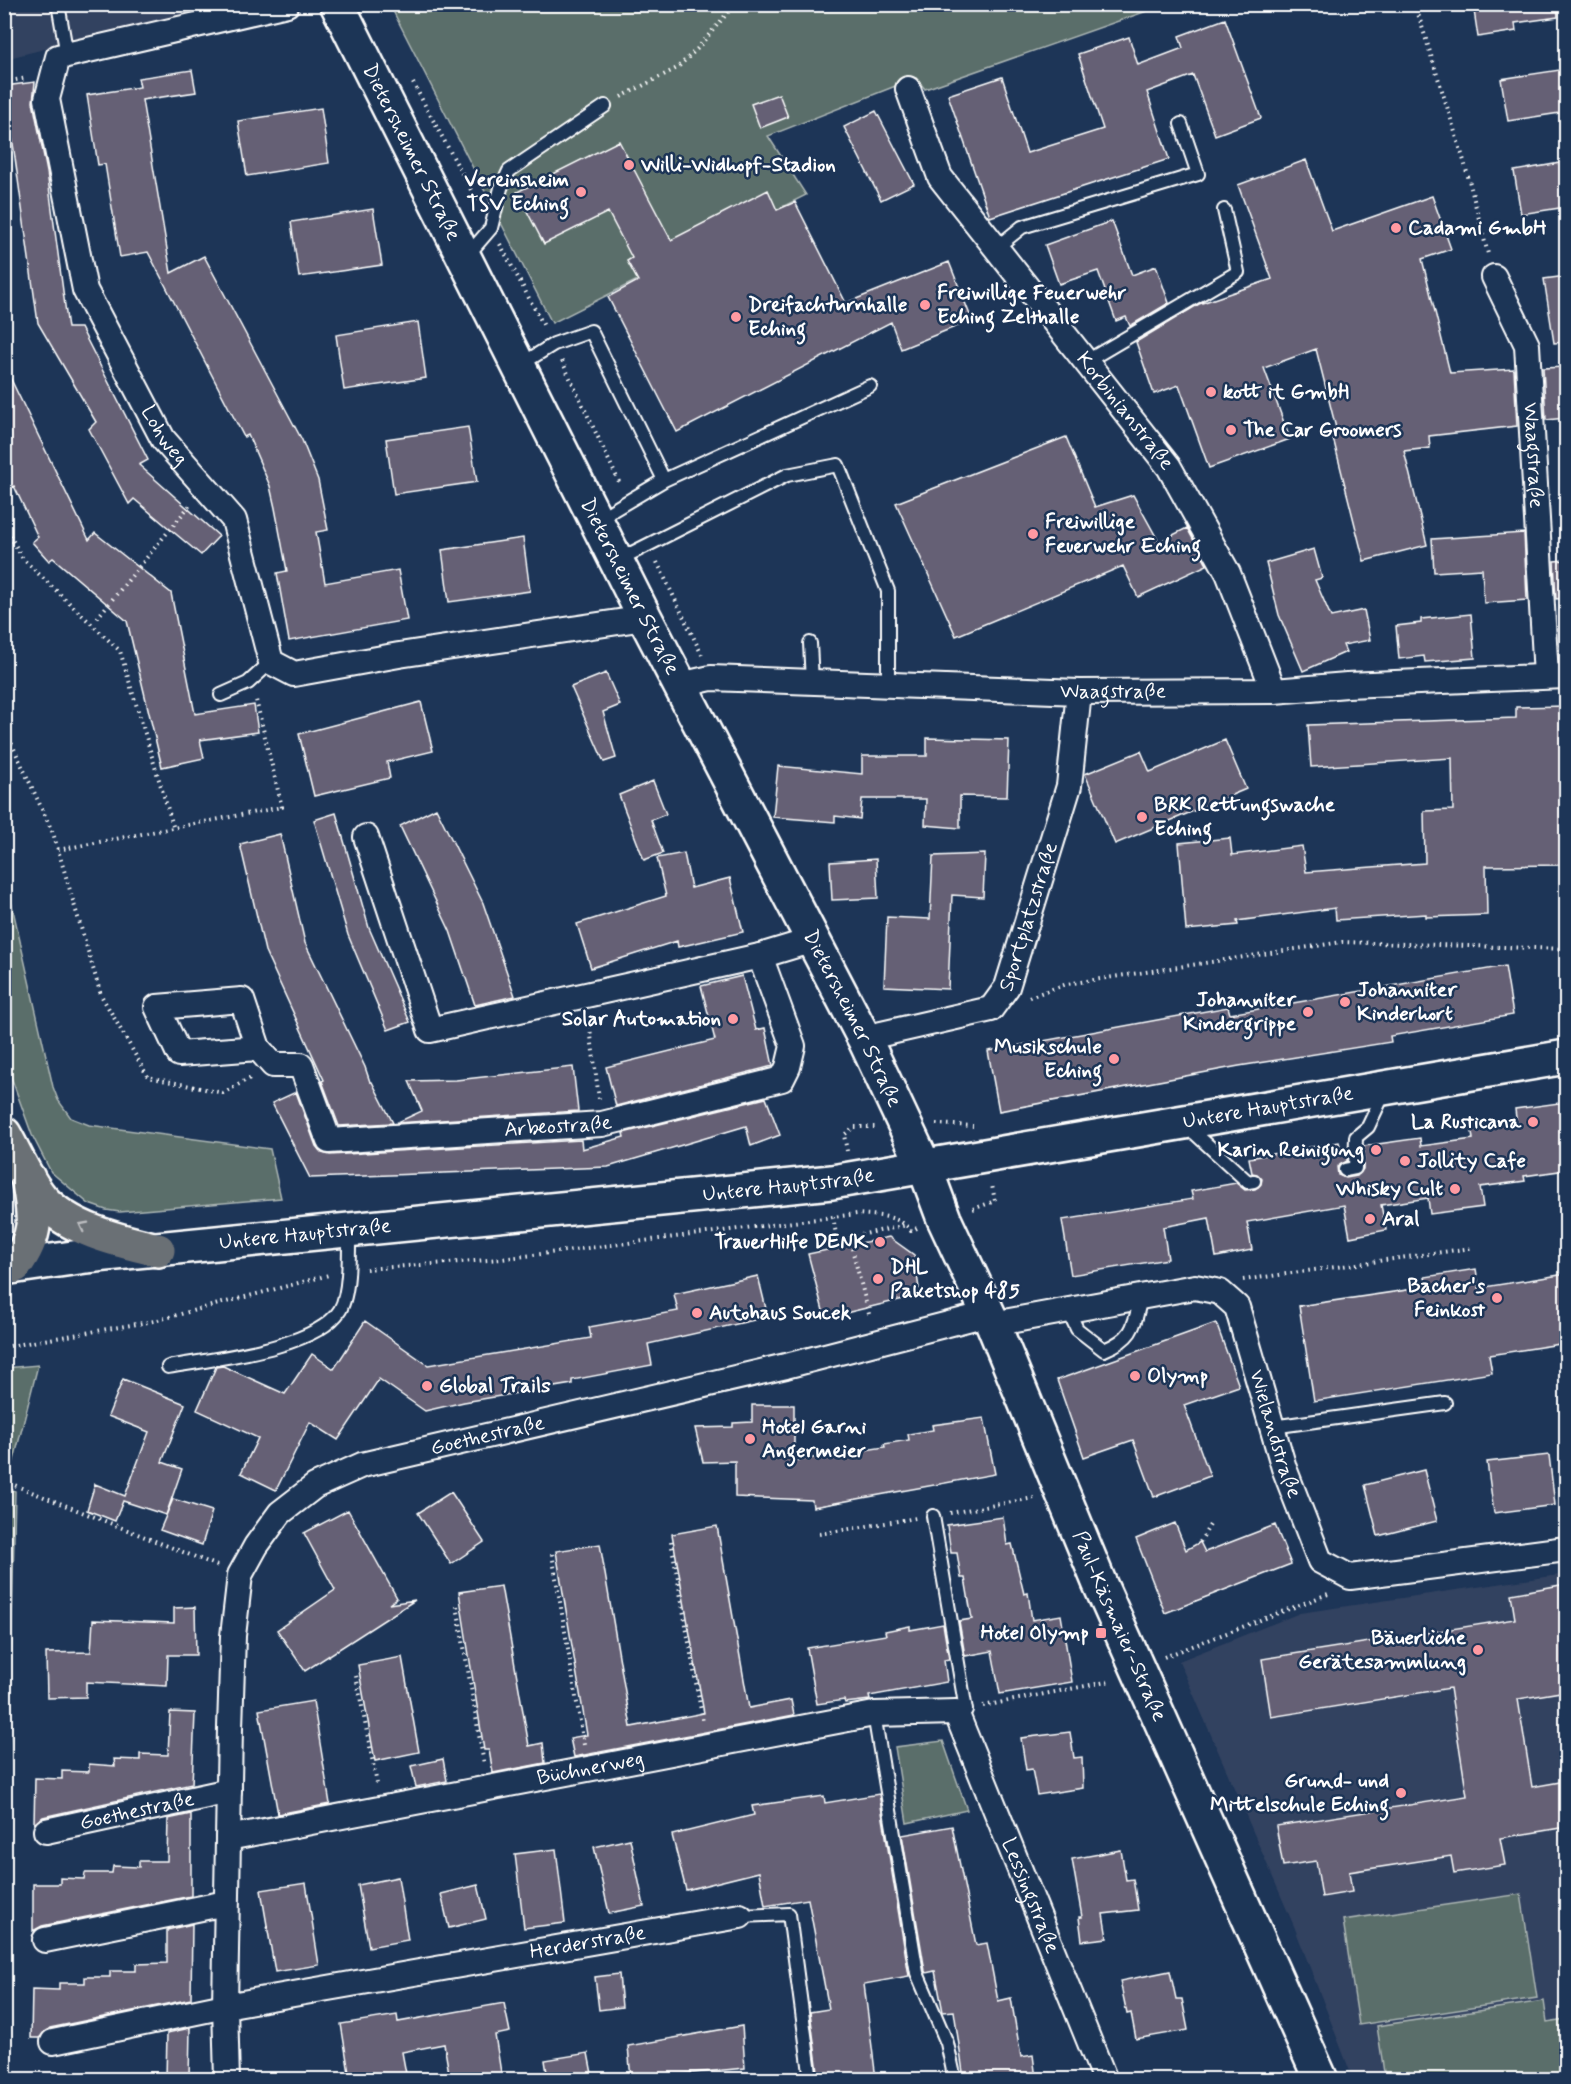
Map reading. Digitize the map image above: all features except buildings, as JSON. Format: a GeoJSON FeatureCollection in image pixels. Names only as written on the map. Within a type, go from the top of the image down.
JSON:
{"type":"FeatureCollection","features":[{"type":"Feature","properties":{"kind":"highway"},"geometry":{"type":"LineString","coordinates":[[4,1134],[42,1199],[63,1215],[114,1239],[158,1250]]}},
{"type":"Feature","properties":{"kind":"highway"},"geometry":{"type":"LineString","coordinates":[[10,1267],[31,1244],[34,1212],[28,1178]]}},
{"type":"Feature","properties":{"kind":"street"},"geometry":{"type":"LineString","coordinates":[[67,55],[287,4]]}},
{"type":"Feature","properties":{"kind":"street","name":"Dietersheimer Straße"},"geometry":{"type":"LineString","coordinates":[[337,4],[645,618],[864,1038],[924,1168]]}},
{"type":"Feature","properties":{"kind":"street","name":"Lohweg"},"geometry":{"type":"LineString","coordinates":[[67,55],[58,57],[47,99],[85,290],[163,439],[234,520],[271,662]]}},
{"type":"Feature","properties":{"kind":"street","name":"Korbinianstraße"},"geometry":{"type":"LineString","coordinates":[[908,88],[940,177],[1169,467],[1228,573],[1274,691]]}},
{"type":"Feature","properties":{"kind":"street","name":"Waagstraße"},"geometry":{"type":"LineString","coordinates":[[680,685],[711,678],[1079,692],[1274,691],[1347,685],[1556,676],[1527,345],[1494,277]]}},
{"type":"Feature","properties":{"kind":"street"},"geometry":{"type":"LineString","coordinates":[[271,662],[294,674],[399,655],[645,618]]}},
{"type":"Feature","properties":{"kind":"street","name":"Sportplatzstraße"},"geometry":{"type":"LineString","coordinates":[[864,1038],[991,1010],[1007,987],[1069,786],[1079,692]]}},
{"type":"Feature","properties":{"kind":"street"},"geometry":{"type":"LineString","coordinates":[[366,837],[430,1030],[760,956],[813,940]]}},
{"type":"Feature","properties":{"kind":"street","name":"Arbeostraße"},"geometry":{"type":"LineString","coordinates":[[266,1056],[301,1065],[329,1141],[602,1124],[782,1079],[788,1067],[793,1046],[760,956]]}},
{"type":"Feature","properties":{"kind":"street","name":"Untere Hauptstraße"},"geometry":{"type":"LineString","coordinates":[[10,1267],[86,1256],[832,1182],[1566,1057]]}},
{"type":"Feature","properties":{"kind":"street","name":"Paul-Käsmaier-Straße"},"geometry":{"type":"LineString","coordinates":[[924,1168],[1100,1582],[1320,2079]]}},
{"type":"Feature","properties":{"kind":"street","name":"Wielandstraße"},"geometry":{"type":"LineString","coordinates":[[990,1319],[1068,1310],[1195,1287],[1220,1292],[1237,1307],[1284,1468],[1320,1561],[1350,1577],[1566,1549]]}},
{"type":"Feature","properties":{"kind":"street","name":"Goethestraße"},"geometry":{"type":"LineString","coordinates":[[227,2079],[226,1903],[233,1636],[240,1575],[256,1546],[280,1513],[315,1486],[362,1464],[786,1366],[877,1342],[990,1319]]}},
{"type":"Feature","properties":{"kind":"street","name":"Büchnerweg"},"geometry":{"type":"LineString","coordinates":[[228,1838],[874,1714],[961,1711]]}},
{"type":"Feature","properties":{"kind":"street","name":"Lessingstraße"},"geometry":{"type":"LineString","coordinates":[[961,1711],[1106,2079]]}},
{"type":"Feature","properties":{"kind":"street","name":"Goethestraße"},"geometry":{"type":"LineString","coordinates":[[46,1831],[229,1791]]}},
{"type":"Feature","properties":{"kind":"street"},"geometry":{"type":"LineString","coordinates":[[45,1940],[226,1903]]}},
{"type":"Feature","properties":{"kind":"street","name":"Herderstraße"},"geometry":{"type":"LineString","coordinates":[[225,2006],[740,1916]]}},
{"type":"Feature","properties":{"kind":"street"},"geometry":{"type":"LineString","coordinates":[[53,2042],[225,2006]]}},
{"type":"Feature","properties":{"kind":"lane"},"geometry":{"type":"LineString","coordinates":[[58,4],[67,55]]}},
{"type":"Feature","properties":{"kind":"lane"},"geometry":{"type":"LineString","coordinates":[[465,258],[491,228],[501,188],[509,171],[605,106]]}},
{"type":"Feature","properties":{"kind":"lane"},"geometry":{"type":"LineString","coordinates":[[996,248],[1022,227],[1198,174],[1181,124]]}},
{"type":"Feature","properties":{"kind":"lane"},"geometry":{"type":"LineString","coordinates":[[1087,361],[1238,272],[1224,210]]}},
{"type":"Feature","properties":{"kind":"lane"},"geometry":{"type":"LineString","coordinates":[[519,366],[554,344],[591,331],[664,480]]}},
{"type":"Feature","properties":{"kind":"lane"},"geometry":{"type":"LineString","coordinates":[[597,520],[664,480],[870,386]]}},
{"type":"Feature","properties":{"kind":"lane"},"geometry":{"type":"LineString","coordinates":[[617,561],[787,475],[838,465],[888,591],[888,684]]}},
{"type":"Feature","properties":{"kind":"lane"},"geometry":{"type":"LineString","coordinates":[[810,643],[812,682]]}},
{"type":"Feature","properties":{"kind":"lane"},"geometry":{"type":"LineString","coordinates":[[220,695],[252,681],[271,662]]}},
{"type":"Feature","properties":{"kind":"lane"},"geometry":{"type":"LineString","coordinates":[[1345,1170],[1355,1168],[1356,1137],[1368,1127],[1387,1088]]}},
{"type":"Feature","properties":{"kind":"lane"},"geometry":{"type":"LineString","coordinates":[[1184,1123],[1248,1182],[1254,1181]]}},
{"type":"Feature","properties":{"kind":"lane"},"geometry":{"type":"LineString","coordinates":[[168,1367],[273,1347],[319,1331],[341,1310],[348,1271],[349,1231]]}},
{"type":"Feature","properties":{"kind":"lane"},"geometry":{"type":"LineString","coordinates":[[1068,1310],[1077,1329],[1104,1350],[1122,1343],[1134,1324],[1141,1297]]}},
{"type":"Feature","properties":{"kind":"lane"},"geometry":{"type":"LineString","coordinates":[[1272,1427],[1445,1403]]}},
{"type":"Feature","properties":{"kind":"lane"},"geometry":{"type":"LineString","coordinates":[[933,1516],[961,1711]]}},
{"type":"Feature","properties":{"kind":"lane"},"geometry":{"type":"LineString","coordinates":[[874,1714],[917,1973],[947,2043],[955,2079]]}},
{"type":"Feature","properties":{"kind":"lane","name":"Herderstraße"},"geometry":{"type":"LineString","coordinates":[[740,1916],[789,1914],[812,2079]]}},
{"type":"Feature","properties":{"kind":"path"},"geometry":{"type":"LineString","coordinates":[[605,106],[677,68],[697,50],[735,4]]}},
{"type":"Feature","properties":{"kind":"path"},"geometry":{"type":"LineString","coordinates":[[1415,4],[1464,161],[1494,277]]}},
{"type":"Feature","properties":{"kind":"path"},"geometry":{"type":"LineString","coordinates":[[97,618],[205,487]]}},
{"type":"Feature","properties":{"kind":"path"},"geometry":{"type":"LineString","coordinates":[[4,525],[23,559],[120,651],[173,826]]}},
{"type":"Feature","properties":{"kind":"path"},"geometry":{"type":"LineString","coordinates":[[58,850],[173,826],[282,807],[252,681]]}},
{"type":"Feature","properties":{"kind":"path"},"geometry":{"type":"LineString","coordinates":[[4,727],[58,850],[101,995],[148,1077],[223,1094],[266,1056]]}},
{"type":"Feature","properties":{"kind":"path"},"geometry":{"type":"LineString","coordinates":[[991,1010],[1067,984],[1342,942],[1566,949]]}},
{"type":"Feature","properties":{"kind":"path"},"geometry":{"type":"LineString","coordinates":[[586,995],[602,1124]]}},
{"type":"Feature","properties":{"kind":"path"},"geometry":{"type":"LineString","coordinates":[[4,1347],[154,1321],[348,1271],[501,1259],[857,1214],[892,1218],[907,1225],[911,1231],[995,1201],[986,1157]]}},
{"type":"Feature","properties":{"kind":"path"},"geometry":{"type":"LineString","coordinates":[[833,1217],[837,1240],[907,1225]]}},
{"type":"Feature","properties":{"kind":"path"},"geometry":{"type":"LineString","coordinates":[[849,1237],[877,1342]]}},
{"type":"Feature","properties":{"kind":"path"},"geometry":{"type":"LineString","coordinates":[[1241,1280],[1471,1248]]}},
{"type":"Feature","properties":{"kind":"path"},"geometry":{"type":"LineString","coordinates":[[4,1481],[240,1575]]}},
{"type":"Feature","properties":{"kind":"path"},"geometry":{"type":"LineString","coordinates":[[1200,1542],[1211,1523]]}},
{"type":"Feature","properties":{"kind":"path"},"geometry":{"type":"LineString","coordinates":[[671,1541],[707,1746]]}},
{"type":"Feature","properties":{"kind":"path"},"geometry":{"type":"LineString","coordinates":[[552,1554],[588,1769]]}},
{"type":"Feature","properties":{"kind":"path"},"geometry":{"type":"LineString","coordinates":[[457,1606],[488,1788]]}},
{"type":"Feature","properties":{"kind":"path"},"geometry":{"type":"LineString","coordinates":[[356,1676],[381,1809]]}},
{"type":"Feature","properties":{"kind":"shaded area"},"geometry":{"type":"Polygon","coordinates":[[[5,5],[217,5],[5,59],[5,5]]]}},
{"type":"Feature","properties":{"kind":"shaded area","name":"Grund- und Mittelschule Eching"},"geometry":{"type":"Polygon","coordinates":[[[1566,1574],[1566,2079],[1353,2079],[1294,1926],[1179,1661],[1300,1613],[1566,1574]]]}},
{"type":"Feature","properties":{"kind":"green space","name":"Willi-Widhopf-Stadion"},"geometry":{"type":"Polygon","coordinates":[[[390,5],[1164,5],[925,89],[916,78],[768,136],[806,195],[552,323],[390,5]]]}},
{"type":"Feature","properties":{"kind":"green space"},"geometry":{"type":"Polygon","coordinates":[[[4,870],[53,1087],[58,1100],[71,1118],[89,1125],[270,1149],[281,1198],[120,1212],[89,1204],[51,1172],[32,1135],[6,1063],[4,870]]]}},
{"type":"Feature","properties":{"kind":"green space"},"geometry":{"type":"Polygon","coordinates":[[[38,1365],[10,1476],[5,1474],[5,1368],[38,1365]]]}},
{"type":"Feature","properties":{"kind":"green space"},"geometry":{"type":"Polygon","coordinates":[[[4,1487],[15,1491],[5,1934],[4,1487]]]}},
{"type":"Feature","properties":{"kind":"green space"},"geometry":{"type":"Polygon","coordinates":[[[943,1741],[967,1810],[907,1823],[895,1747],[943,1741]]]}},
{"type":"Feature","properties":{"kind":"green space"},"geometry":{"type":"Polygon","coordinates":[[[1521,1894],[1537,1998],[1359,2025],[1343,1920],[1521,1894]]]}},
{"type":"Feature","properties":{"kind":"green space"},"geometry":{"type":"Polygon","coordinates":[[[1544,2001],[1547,2022],[1566,2019],[1566,2079],[1385,2079],[1377,2026],[1544,2001]]]}},
{"type":"Feature","properties":{"kind":"place","name":"Willi-Widhopf-Stadion"},"geometry":{"type":"Point","coordinates":[629,165]}},
{"type":"Feature","properties":{"kind":"place","name":"Vereinsheim TSV Eching"},"geometry":{"type":"Point","coordinates":[581,192]}},
{"type":"Feature","properties":{"kind":"place","name":"Cadami GmbH"},"geometry":{"type":"Point","coordinates":[1396,228]}},
{"type":"Feature","properties":{"kind":"place","name":"Freiwillige Feuerwehr Eching Zelthalle"},"geometry":{"type":"Point","coordinates":[925,305]}},
{"type":"Feature","properties":{"kind":"place","name":"Dreifachturnhalle Eching"},"geometry":{"type":"Point","coordinates":[736,317]}},
{"type":"Feature","properties":{"kind":"place","name":"kott it GmbH"},"geometry":{"type":"Point","coordinates":[1211,392]}},
{"type":"Feature","properties":{"kind":"place","name":"The Car Groomers"},"geometry":{"type":"Point","coordinates":[1231,430]}},
{"type":"Feature","properties":{"kind":"place","name":"Freiwillige Feuerwehr Eching"},"geometry":{"type":"Point","coordinates":[1033,534]}},
{"type":"Feature","properties":{"kind":"place","name":"BRK Rettungswache Eching"},"geometry":{"type":"Point","coordinates":[1142,817]}},
{"type":"Feature","properties":{"kind":"place","name":"Johanniter Kinderhort"},"geometry":{"type":"Point","coordinates":[1345,1002]}},
{"type":"Feature","properties":{"kind":"place","name":"Johanniter Kindergrippe"},"geometry":{"type":"Point","coordinates":[1308,1012]}},
{"type":"Feature","properties":{"kind":"place","name":"Solar Automation"},"geometry":{"type":"Point","coordinates":[733,1019]}},
{"type":"Feature","properties":{"kind":"place","name":"Musikschule Eching"},"geometry":{"type":"Point","coordinates":[1114,1059]}},
{"type":"Feature","properties":{"kind":"place","name":"La Rusticana"},"geometry":{"type":"Point","coordinates":[1533,1122]}},
{"type":"Feature","properties":{"kind":"place","name":"Karin Reinigung"},"geometry":{"type":"Point","coordinates":[1376,1150]}},
{"type":"Feature","properties":{"kind":"place","name":"Jollity Cafe"},"geometry":{"type":"Point","coordinates":[1405,1161]}},
{"type":"Feature","properties":{"kind":"place","name":"Whisky Cult"},"geometry":{"type":"Point","coordinates":[1455,1189]}},
{"type":"Feature","properties":{"kind":"place","name":"Aral"},"geometry":{"type":"Point","coordinates":[1370,1219]}},
{"type":"Feature","properties":{"kind":"place","name":"TrauerHilfe DENK"},"geometry":{"type":"Point","coordinates":[880,1242]}},
{"type":"Feature","properties":{"kind":"place","name":"DHL Paketshop 485"},"geometry":{"type":"Point","coordinates":[878,1279]}},
{"type":"Feature","properties":{"kind":"place","name":"Bacher's Feinkost"},"geometry":{"type":"Point","coordinates":[1497,1298]}},
{"type":"Feature","properties":{"kind":"place","name":"Autohaus Soucek"},"geometry":{"type":"Point","coordinates":[697,1313]}},
{"type":"Feature","properties":{"kind":"place","name":"Olymp"},"geometry":{"type":"Point","coordinates":[1135,1376]}},
{"type":"Feature","properties":{"kind":"place","name":"Global Trails"},"geometry":{"type":"Point","coordinates":[427,1386]}},
{"type":"Feature","properties":{"kind":"place","name":"Hotel Garni Angermeier"},"geometry":{"type":"Point","coordinates":[750,1439]}},
{"type":"Feature","properties":{"kind":"place","name":"Hotel Olymp"},"geometry":{"type":"Point","coordinates":[1101,1633]}},
{"type":"Feature","properties":{"kind":"place","name":"Bäuerliche Gerätesammlung"},"geometry":{"type":"Point","coordinates":[1478,1650]}},
{"type":"Feature","properties":{"kind":"place","name":"Grund- und Mittelschule Eching"},"geometry":{"type":"Point","coordinates":[1401,1793]}}]}
